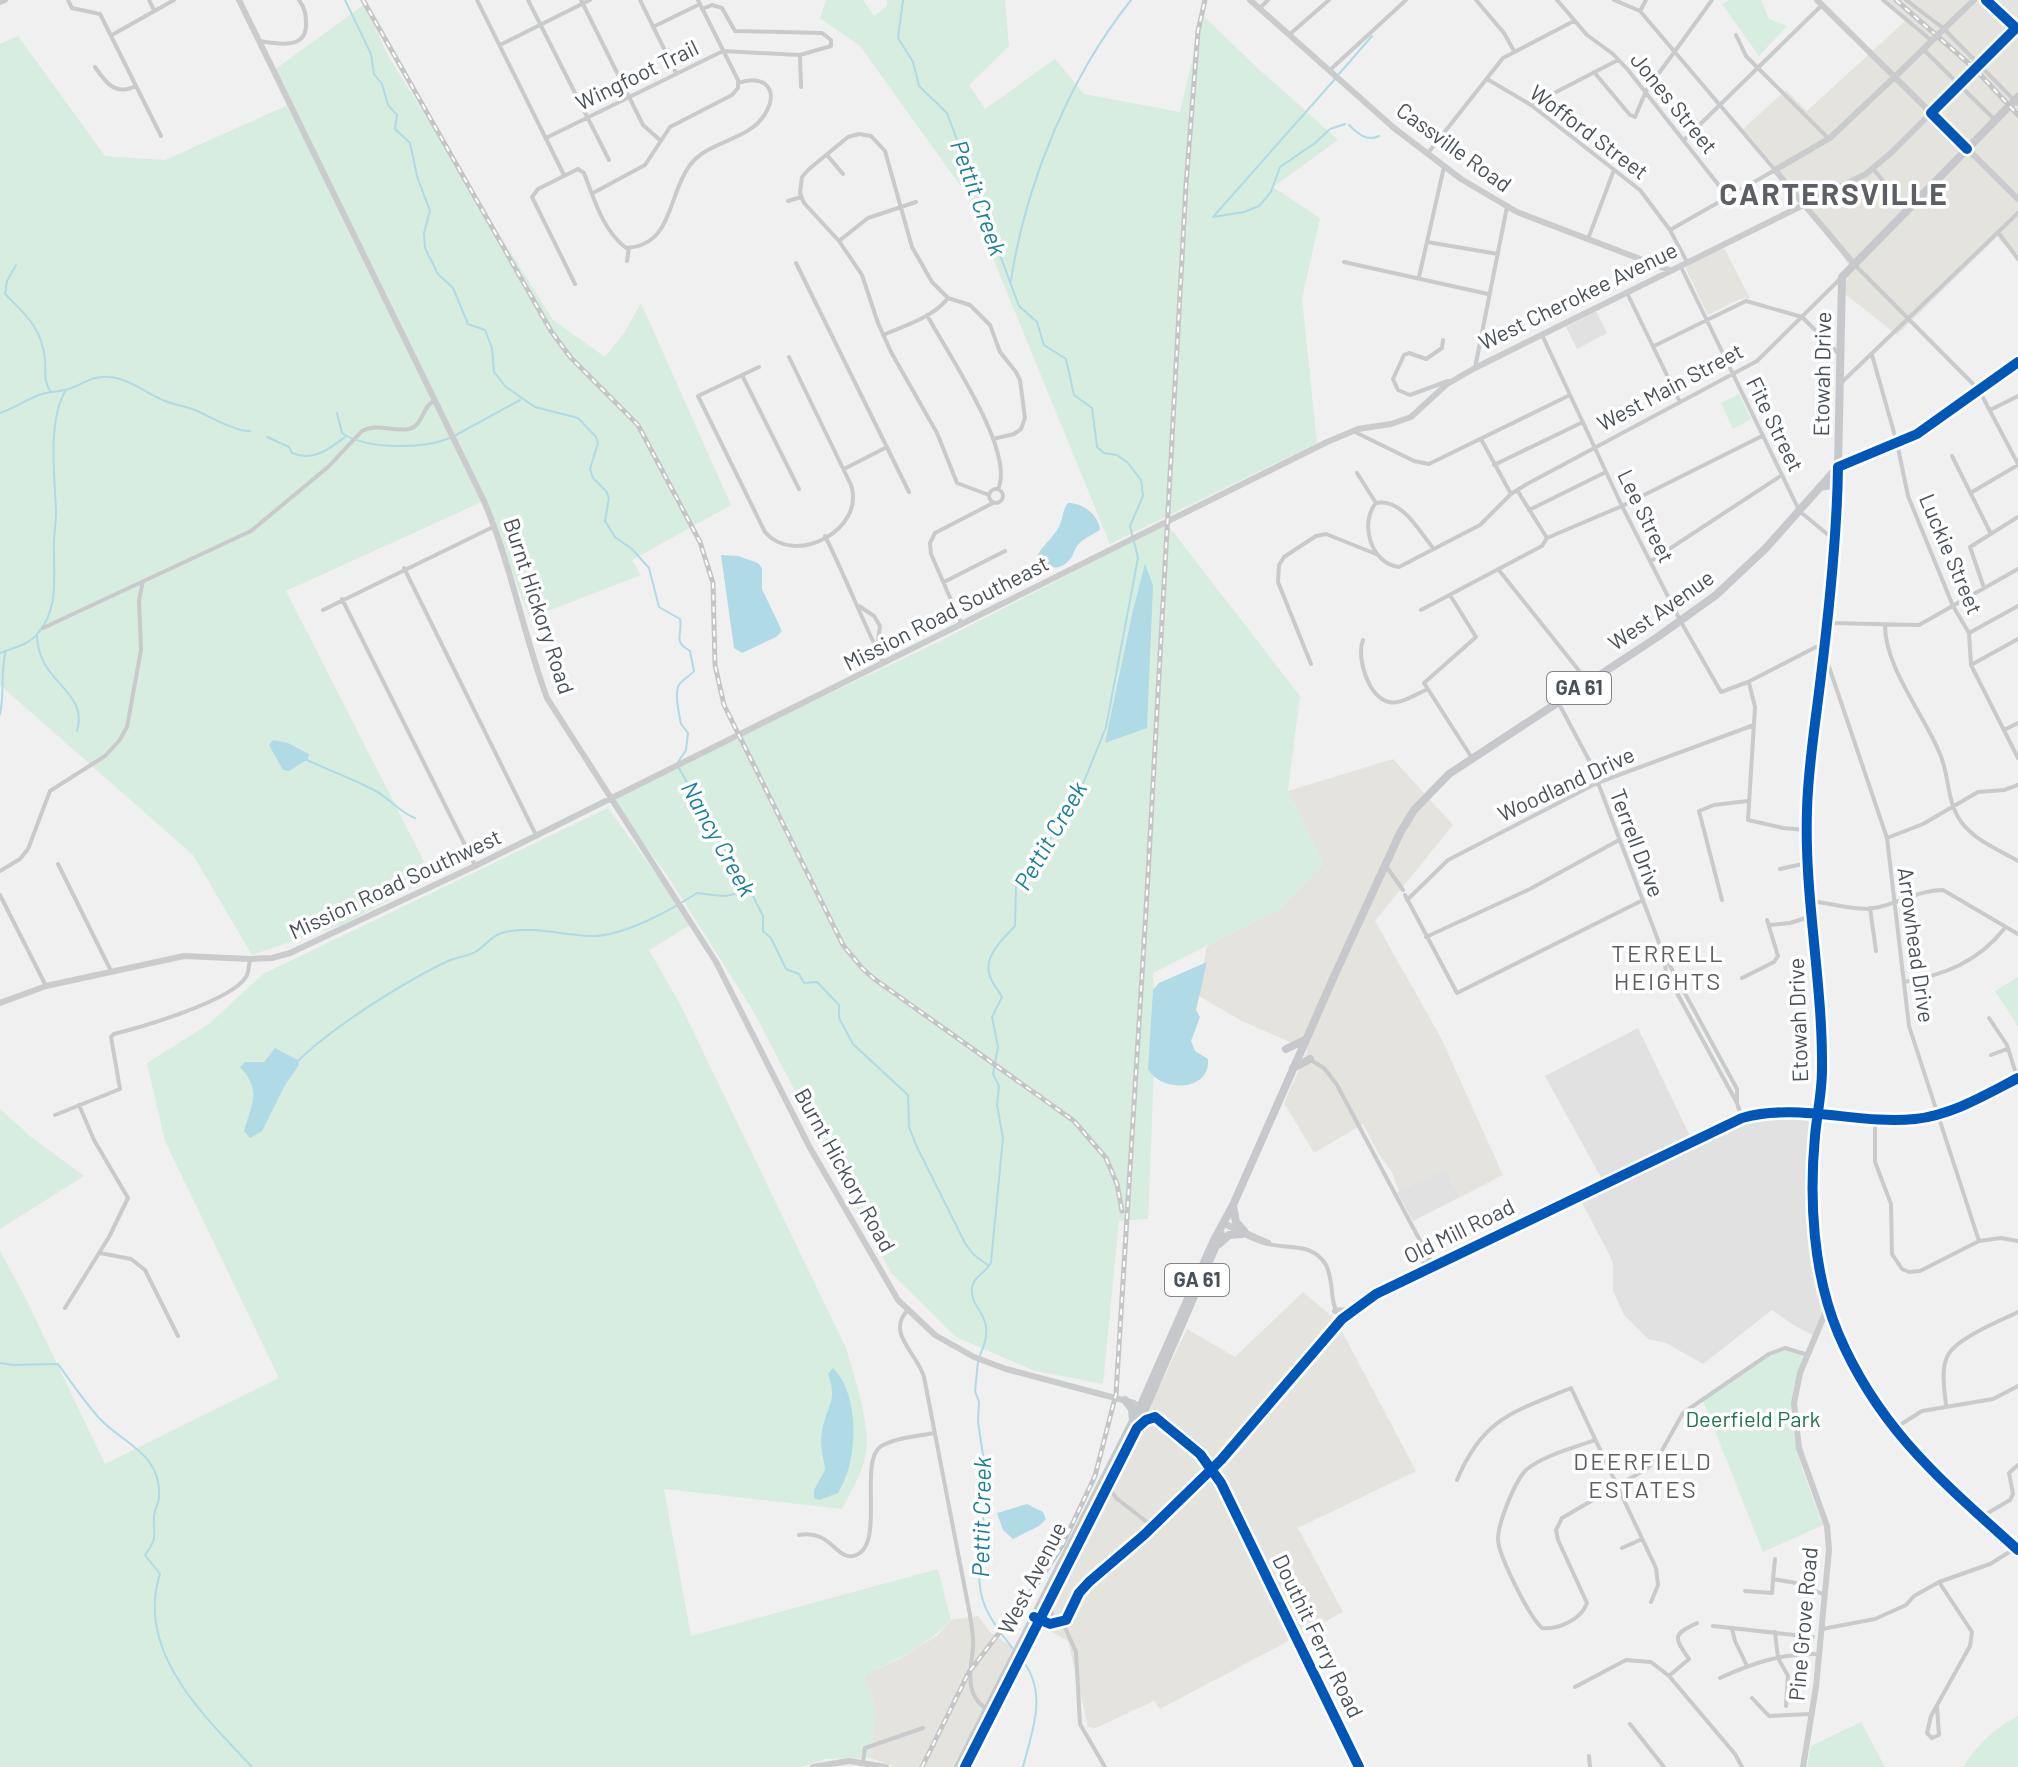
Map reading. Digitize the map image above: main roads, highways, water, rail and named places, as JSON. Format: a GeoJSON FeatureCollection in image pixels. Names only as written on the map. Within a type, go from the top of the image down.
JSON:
{"type":"FeatureCollection","features":[{"type":"Feature","properties":{"kind":"main road","name":"West Main Street"},"geometry":{"type":"LineString","coordinates":[[1842,277],[2015,101]]}},
{"type":"Feature","properties":{"kind":"main road","name":"Etowah Drive"},"geometry":{"type":"LineString","coordinates":[[1838,467],[1842,277]]}},
{"type":"Feature","properties":{"kind":"main road","name":"West Avenue"},"geometry":{"type":"LineString","coordinates":[[1139,1404],[1233,1205],[1379,879],[1389,869],[1404,825],[1421,801],[1445,777],[1681,622],[1729,584],[1801,512],[1838,467]]}},
{"type":"Feature","properties":{"kind":"main road"},"geometry":{"type":"LineString","coordinates":[[1819,487],[1831,485],[1837,488]]}},
{"type":"Feature","properties":{"kind":"main road"},"geometry":{"type":"LineString","coordinates":[[1305,1039],[1285,1048],[1293,1067],[1310,1059]]}},
{"type":"Feature","properties":{"kind":"main road"},"geometry":{"type":"LineString","coordinates":[[1219,1244],[1229,1235],[1243,1232],[1235,1220],[1233,1205]]}},
{"type":"Feature","properties":{"kind":"main road","name":"West Avenue"},"geometry":{"type":"LineString","coordinates":[[1037,1619],[1047,1606],[1109,1485],[1135,1425],[1139,1404],[1219,1244],[1224,1224]]}},
{"type":"Feature","properties":{"kind":"main road"},"geometry":{"type":"LineString","coordinates":[[1139,1404],[1132,1409],[1135,1425],[1155,1417]]}},
{"type":"Feature","properties":{"kind":"main road","name":"West Avenue"},"geometry":{"type":"LineString","coordinates":[[965,1767],[1135,1425]]}},
{"type":"Feature","properties":{"kind":"main road"},"geometry":{"type":"LineString","coordinates":[[1047,1606],[1052,1620],[1063,1622]]}},
{"type":"Feature","properties":{"kind":"main road","name":"West Avenue"},"geometry":{"type":"LineString","coordinates":[[958,1767],[1024,1645]]}},
{"type":"Feature","properties":{"kind":"water"},"geometry":{"type":"Polygon","coordinates":[[[1068,503],[1089,511],[1097,519],[1100,530],[1079,544],[1067,563],[1053,568],[1037,556],[1059,527],[1068,503]]]}},
{"type":"Feature","properties":{"kind":"water"},"geometry":{"type":"Polygon","coordinates":[[[721,555],[738,556],[758,563],[762,568],[762,589],[782,631],[742,653],[734,648],[721,555]]]}},
{"type":"Feature","properties":{"kind":"water"},"geometry":{"type":"Polygon","coordinates":[[[1145,564],[1153,585],[1147,728],[1105,743],[1133,610],[1145,564]]]}},
{"type":"Feature","properties":{"kind":"water"},"geometry":{"type":"Polygon","coordinates":[[[273,740],[288,743],[309,754],[308,759],[289,771],[283,770],[269,745],[273,740]]]}},
{"type":"Feature","properties":{"kind":"water"},"geometry":{"type":"Polygon","coordinates":[[[1207,962],[1196,1010],[1200,1017],[1191,1041],[1195,1051],[1208,1059],[1207,1070],[1194,1083],[1173,1085],[1163,1082],[1148,1069],[1153,990],[1159,983],[1207,962]]]}},
{"type":"Feature","properties":{"kind":"water"},"geometry":{"type":"Polygon","coordinates":[[[275,1048],[298,1060],[299,1065],[285,1085],[262,1131],[250,1138],[244,1131],[253,1090],[240,1067],[245,1062],[264,1062],[275,1048]]]}},
{"type":"Feature","properties":{"kind":"water"},"geometry":{"type":"Polygon","coordinates":[[[833,1368],[848,1395],[854,1429],[853,1447],[845,1480],[838,1493],[819,1500],[814,1498],[814,1490],[825,1470],[821,1436],[832,1397],[828,1374],[833,1368]]]}},
{"type":"Feature","properties":{"kind":"water"},"geometry":{"type":"Polygon","coordinates":[[[1027,1504],[1043,1512],[1046,1519],[1013,1539],[1003,1530],[997,1513],[1027,1504]]]}},
{"type":"Feature","properties":{"kind":"waterway","name":"Nancy Creek"},"geometry":{"type":"LineString","coordinates":[[345,0],[371,54],[374,74],[382,84],[388,105],[397,115],[395,129],[410,143],[417,176],[430,211],[424,233],[425,248],[438,274],[453,288],[468,324],[485,330],[492,348],[494,372],[506,387],[535,407],[578,418],[596,437],[598,443],[590,469],[593,478],[609,498],[605,521],[615,537],[632,549],[649,568],[659,607],[680,619],[680,641],[690,651],[694,671],[678,689],[681,724],[688,733],[686,750],[678,762]]}},
{"type":"Feature","properties":{"kind":"waterway","name":"Pettit Creek"},"geometry":{"type":"LineString","coordinates":[[903,0],[898,38],[913,62],[919,86],[947,113],[1019,306],[1037,322],[1044,345],[1066,359],[1074,395],[1092,408],[1097,447],[1128,463],[1141,480],[1143,496],[1130,526],[1138,558],[1106,727],[1079,794],[1016,887],[1015,926],[994,950],[989,964],[991,979],[1002,997],[992,1017],[998,1047],[993,1074],[999,1086],[997,1105],[1003,1138],[991,1262],[975,1279],[972,1287],[972,1295],[985,1322],[985,1341],[980,1355]]}},
{"type":"Feature","properties":{"kind":"waterway"},"geometry":{"type":"LineString","coordinates":[[1011,281],[1027,207],[1053,133],[1088,62],[1131,0]]}},
{"type":"Feature","properties":{"kind":"waterway"},"geometry":{"type":"LineString","coordinates":[[1339,74],[1372,36]]}},
{"type":"Feature","properties":{"kind":"waterway"},"geometry":{"type":"LineString","coordinates":[[1335,79],[1213,217],[1259,206],[1271,192],[1280,167],[1330,129],[1345,124]]}},
{"type":"Feature","properties":{"kind":"waterway"},"geometry":{"type":"LineString","coordinates":[[1349,125],[1367,138],[1379,136]]}},
{"type":"Feature","properties":{"kind":"waterway"},"geometry":{"type":"LineString","coordinates":[[16,265],[7,281],[5,294],[37,331],[51,392]]}},
{"type":"Feature","properties":{"kind":"waterway"},"geometry":{"type":"LineString","coordinates":[[0,413],[43,394],[69,389],[98,377],[109,377],[124,380],[165,401],[250,431]]}},
{"type":"Feature","properties":{"kind":"waterway"},"geometry":{"type":"LineString","coordinates":[[0,653],[34,637],[50,613],[54,590],[56,512],[54,433],[60,402],[66,390]]}},
{"type":"Feature","properties":{"kind":"waterway"},"geometry":{"type":"LineString","coordinates":[[456,435],[520,400]]}},
{"type":"Feature","properties":{"kind":"waterway"},"geometry":{"type":"LineString","coordinates":[[337,413],[342,433],[366,442],[411,446],[450,438]]}},
{"type":"Feature","properties":{"kind":"waterway"},"geometry":{"type":"LineString","coordinates":[[267,437],[289,447],[292,453],[307,456],[327,450],[345,437]]}},
{"type":"Feature","properties":{"kind":"waterway"},"geometry":{"type":"LineString","coordinates":[[37,636],[45,665],[76,705],[79,717],[77,731]]}},
{"type":"Feature","properties":{"kind":"waterway"},"geometry":{"type":"LineString","coordinates":[[0,714],[6,651]]}},
{"type":"Feature","properties":{"kind":"waterway"},"geometry":{"type":"LineString","coordinates":[[307,760],[378,792],[415,818]]}},
{"type":"Feature","properties":{"kind":"waterway","name":"Nancy Creek"},"geometry":{"type":"LineString","coordinates":[[679,768],[724,849],[741,871],[740,882],[749,888],[763,916],[763,931],[771,938],[786,969],[799,974],[804,983],[817,982],[839,1005],[839,1018],[853,1044],[908,1095],[909,1127],[916,1145],[965,1243],[973,1254],[989,1266]]}},
{"type":"Feature","properties":{"kind":"waterway"},"geometry":{"type":"LineString","coordinates":[[298,1061],[329,1034],[389,993],[446,962],[475,952],[500,933],[526,930],[603,935],[646,921],[697,893],[723,896],[747,889]]}},
{"type":"Feature","properties":{"kind":"waterway","name":"Pettit Creek"},"geometry":{"type":"LineString","coordinates":[[978,1361],[975,1391],[979,1402],[978,1422],[986,1474],[980,1587],[991,1619],[1014,1650]]}},
{"type":"Feature","properties":{"kind":"waterway"},"geometry":{"type":"LineString","coordinates":[[0,1363],[58,1364],[99,1418],[148,1460],[158,1483],[159,1498],[154,1516],[154,1540],[145,1555],[160,1574],[155,1602],[157,1629],[165,1655],[195,1704],[252,1767]]}},
{"type":"Feature","properties":{"kind":"waterway","name":"Pettit Creek"},"geometry":{"type":"LineString","coordinates":[[1023,1661],[1035,1686],[1036,1713],[1023,1767]]}},
{"type":"Feature","properties":{"kind":"railway"},"geometry":{"type":"LineString","coordinates":[[363,0],[551,331],[571,358],[638,425],[700,542],[713,583],[715,665],[724,705],[843,945],[873,978],[1074,1121],[1106,1158],[1117,1184],[1122,1211]]}},
{"type":"Feature","properties":{"kind":"railway"},"geometry":{"type":"LineString","coordinates":[[922,1767],[969,1672],[1062,1546],[1095,1476],[1116,1394],[1186,185],[1198,31],[1205,0]]}},
{"type":"Feature","properties":{"kind":"railway"},"geometry":{"type":"LineString","coordinates":[[1896,0],[1975,69],[2018,115]]}},
{"type":"Feature","properties":{"kind":"district","name":"CARTERSVILLE"},"geometry":{"type":"Point","coordinates":[1834,195]}},
{"type":"Feature","properties":{"kind":"district","name":"TERRELL HEIGHTS"},"geometry":{"type":"Point","coordinates":[1668,968]}},
{"type":"Feature","properties":{"kind":"district","name":"DEERFIELD ESTATES"},"geometry":{"type":"Point","coordinates":[1643,1476]}},
{"type":"Feature","properties":{"kind":"park label","name":"Deerfield Park"},"geometry":{"type":"Point","coordinates":[1753,1419]}}]}
